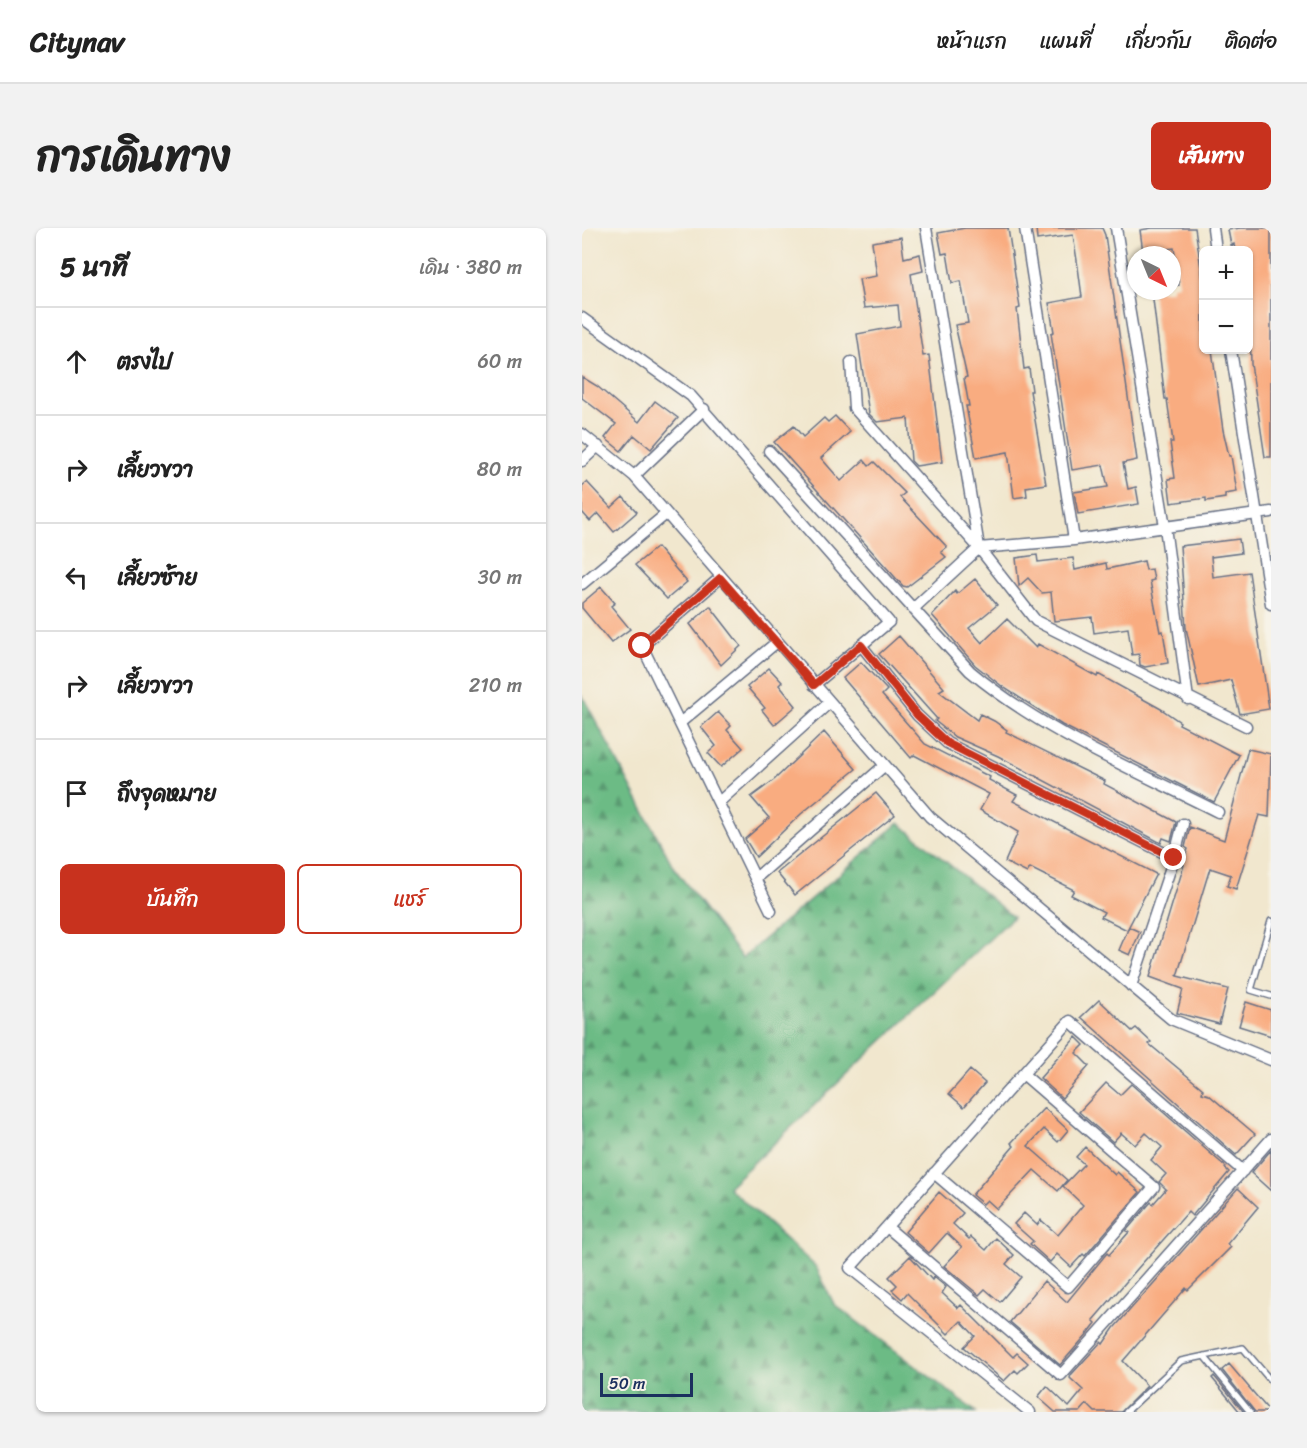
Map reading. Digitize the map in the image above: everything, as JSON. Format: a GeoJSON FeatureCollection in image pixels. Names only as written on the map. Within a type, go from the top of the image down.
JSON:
{"type":"FeatureCollection","features":[{"type":"Feature","properties":{"kind":"street"},"geometry":{"type":"LineString","coordinates":[[926,228],[979,548]]}},
{"type":"Feature","properties":{"kind":"street"},"geometry":{"type":"LineString","coordinates":[[1025,228],[1074,540]]}},
{"type":"Feature","properties":{"kind":"street"},"geometry":{"type":"LineString","coordinates":[[1116,228],[1165,527],[1188,699]]}},
{"type":"Feature","properties":{"kind":"street"},"geometry":{"type":"LineString","coordinates":[[1213,228],[1215,246]]}},
{"type":"Feature","properties":{"kind":"street"},"geometry":{"type":"LineString","coordinates":[[582,318],[690,396],[889,622],[814,685]]}},
{"type":"Feature","properties":{"kind":"street"},"geometry":{"type":"LineString","coordinates":[[1233,354],[1271,604]]}},
{"type":"Feature","properties":{"kind":"street"},"geometry":{"type":"LineString","coordinates":[[850,362],[854,408],[979,548],[1036,621],[1245,726]]}},
{"type":"Feature","properties":{"kind":"street"},"geometry":{"type":"LineString","coordinates":[[634,476],[704,410]]}},
{"type":"Feature","properties":{"kind":"street"},"geometry":{"type":"LineString","coordinates":[[582,434],[634,476],[720,578],[930,817],[1171,1019],[1271,1060]]}},
{"type":"Feature","properties":{"kind":"street"},"geometry":{"type":"LineString","coordinates":[[582,461],[598,446]]}},
{"type":"Feature","properties":{"kind":"street"},"geometry":{"type":"LineString","coordinates":[[769,451],[970,671],[1033,718],[1218,812]]}},
{"type":"Feature","properties":{"kind":"street"},"geometry":{"type":"LineString","coordinates":[[913,609],[979,548],[1074,540],[1271,512]]}},
{"type":"Feature","properties":{"kind":"street"},"geometry":{"type":"LineString","coordinates":[[582,584],[666,514]]}},
{"type":"Feature","properties":{"kind":"street"},"geometry":{"type":"LineString","coordinates":[[720,578],[642,646],[757,877],[771,911]]}},
{"type":"Feature","properties":{"kind":"street"},"geometry":{"type":"LineString","coordinates":[[681,723],[777,642]]}},
{"type":"Feature","properties":{"kind":"street"},"geometry":{"type":"LineString","coordinates":[[861,645],[917,715],[947,743],[1174,858]]}},
{"type":"Feature","properties":{"kind":"street"},"geometry":{"type":"LineString","coordinates":[[719,802],[829,703]]}},
{"type":"Feature","properties":{"kind":"street"},"geometry":{"type":"LineString","coordinates":[[757,877],[885,765]]}},
{"type":"Feature","properties":{"kind":"street"},"geometry":{"type":"LineString","coordinates":[[1131,986],[1174,858],[1183,824]]}},
{"type":"Feature","properties":{"kind":"street"},"geometry":{"type":"LineString","coordinates":[[1030,1412],[850,1268],[1071,1021],[1243,1171]]}},
{"type":"Feature","properties":{"kind":"street"},"geometry":{"type":"LineString","coordinates":[[934,1173],[1068,1287],[1154,1187],[1023,1074]]}},
{"type":"Feature","properties":{"kind":"street"},"geometry":{"type":"LineString","coordinates":[[887,1227],[1061,1376],[1271,1139]]}},
{"type":"Feature","properties":{"kind":"lane"},"geometry":{"type":"LineString","coordinates":[[1271,921],[1251,990],[1271,996]]}},
{"type":"Feature","properties":{"kind":"lane"},"geometry":{"type":"LineString","coordinates":[[1126,1412],[1181,1361],[1204,1356],[1243,1348],[1271,1381]]}},
{"type":"Feature","properties":{"kind":"lane"},"geometry":{"type":"LineString","coordinates":[[1204,1356],[1250,1412]]}},
{"type":"Feature","properties":{"kind":"green space"},"geometry":{"type":"Polygon","coordinates":[[[582,695],[674,868],[742,958],[899,823],[1013,917],[728,1187],[816,1267],[834,1304],[976,1412],[582,1412],[582,695]]]}},
{"type":"Feature","properties":{"kind":"building"},"geometry":{"type":"Polygon","coordinates":[[[965,228],[1008,228],[1020,308],[1017,309],[1024,369],[1029,368],[1032,391],[1030,391],[1046,484],[1026,487],[1027,496],[1014,498],[1008,452],[976,458],[966,406],[969,406],[964,378],[967,377],[955,325],[968,323],[961,281],[952,283],[947,253],[942,254],[938,233],[965,228]]]}},
{"type":"Feature","properties":{"kind":"building"},"geometry":{"type":"Polygon","coordinates":[[[1036,228],[1102,228],[1105,235],[1137,460],[1123,463],[1128,489],[1136,487],[1139,504],[1078,514],[1074,492],[1108,487],[1103,465],[1072,470],[1051,333],[1054,332],[1049,303],[1082,297],[1078,267],[1073,235],[1037,240],[1036,228]]]}},
{"type":"Feature","properties":{"kind":"building"},"geometry":{"type":"Polygon","coordinates":[[[1195,228],[1199,254],[1199,354],[1213,354],[1223,430],[1229,456],[1231,456],[1237,492],[1225,494],[1225,498],[1171,503],[1168,479],[1175,478],[1170,442],[1173,442],[1167,399],[1165,399],[1153,300],[1181,300],[1181,246],[1142,246],[1140,230],[1195,228]]]}},
{"type":"Feature","properties":{"kind":"building"},"geometry":{"type":"Polygon","coordinates":[[[1271,228],[1271,457],[1265,457],[1251,364],[1251,354],[1253,354],[1253,246],[1231,245],[1228,230],[1271,228]]]}},
{"type":"Feature","properties":{"kind":"building"},"geometry":{"type":"Polygon","coordinates":[[[901,237],[904,258],[920,254],[923,271],[911,274],[923,356],[929,355],[942,462],[916,466],[911,461],[908,418],[877,422],[869,414],[857,334],[900,326],[898,305],[864,308],[859,279],[877,276],[872,242],[901,237]]]}},
{"type":"Feature","properties":{"kind":"building"},"geometry":{"type":"Polygon","coordinates":[[[582,377],[597,386],[639,422],[655,401],[678,418],[651,449],[634,435],[621,451],[605,438],[616,424],[582,398],[582,377]]]}},
{"type":"Feature","properties":{"kind":"building"},"geometry":{"type":"Polygon","coordinates":[[[835,416],[850,432],[821,458],[841,481],[864,460],[869,466],[874,462],[905,493],[900,497],[947,547],[941,552],[946,557],[907,587],[903,586],[774,442],[794,426],[803,437],[824,418],[828,422],[835,416]]]}},
{"type":"Feature","properties":{"kind":"building"},"geometry":{"type":"Polygon","coordinates":[[[587,482],[611,508],[623,497],[637,512],[614,532],[598,513],[590,521],[582,512],[582,486],[587,482]]]}},
{"type":"Feature","properties":{"kind":"building"},"geometry":{"type":"Polygon","coordinates":[[[1239,539],[1241,553],[1211,557],[1213,577],[1249,572],[1269,709],[1240,714],[1231,680],[1199,687],[1186,628],[1180,546],[1239,539]]]}},
{"type":"Feature","properties":{"kind":"building"},"geometry":{"type":"Polygon","coordinates":[[[657,547],[687,582],[667,599],[635,565],[657,547]]]}},
{"type":"Feature","properties":{"kind":"building"},"geometry":{"type":"Polygon","coordinates":[[[1037,555],[1038,562],[1073,558],[1075,570],[1106,563],[1107,569],[1144,561],[1146,570],[1152,569],[1154,580],[1150,581],[1160,632],[1163,631],[1168,663],[1145,667],[1140,665],[1139,654],[1132,655],[1128,628],[1094,633],[1092,617],[1054,621],[1051,592],[1042,593],[1028,578],[1019,586],[1016,558],[1037,555]]]}},
{"type":"Feature","properties":{"kind":"building"},"geometry":{"type":"Polygon","coordinates":[[[975,579],[997,605],[969,628],[982,643],[1007,619],[1036,648],[1038,644],[1097,677],[1098,674],[1161,709],[1180,722],[1179,724],[1239,755],[1214,802],[1062,725],[1003,687],[975,665],[932,615],[955,591],[957,594],[975,579]]]}},
{"type":"Feature","properties":{"kind":"building"},"geometry":{"type":"Polygon","coordinates":[[[601,587],[615,603],[611,606],[630,629],[611,643],[582,608],[582,603],[601,587]]]}},
{"type":"Feature","properties":{"kind":"building"},"geometry":{"type":"Polygon","coordinates":[[[710,606],[741,646],[721,665],[690,624],[710,606]]]}},
{"type":"Feature","properties":{"kind":"building"},"geometry":{"type":"Polygon","coordinates":[[[899,636],[944,688],[939,691],[977,720],[980,714],[994,721],[1007,730],[1006,732],[1105,781],[1104,784],[1176,822],[1171,841],[1163,838],[1161,843],[998,756],[955,737],[935,721],[937,719],[879,654],[899,636]]]}},
{"type":"Feature","properties":{"kind":"building"},"geometry":{"type":"Polygon","coordinates":[[[861,662],[887,690],[882,695],[925,744],[990,777],[989,780],[1017,795],[1013,801],[1156,874],[1127,930],[1101,917],[1104,912],[1071,895],[1074,890],[1030,868],[1027,873],[1005,862],[1018,832],[980,810],[989,794],[914,755],[911,758],[843,678],[861,662]]]}},
{"type":"Feature","properties":{"kind":"building"},"geometry":{"type":"Polygon","coordinates":[[[769,668],[782,682],[779,685],[796,706],[774,725],[762,710],[765,708],[747,687],[769,668]]]}},
{"type":"Feature","properties":{"kind":"building"},"geometry":{"type":"Polygon","coordinates":[[[718,712],[731,726],[727,730],[743,748],[721,767],[708,753],[716,746],[701,727],[718,712]]]}},
{"type":"Feature","properties":{"kind":"building"},"geometry":{"type":"Polygon","coordinates":[[[824,732],[856,769],[801,814],[756,857],[745,839],[769,818],[751,797],[774,780],[824,732]]]}},
{"type":"Feature","properties":{"kind":"building"},"geometry":{"type":"Polygon","coordinates":[[[1248,749],[1271,754],[1269,817],[1259,815],[1236,889],[1227,886],[1231,875],[1210,868],[1177,976],[1228,989],[1219,1024],[1177,1013],[1183,989],[1150,977],[1184,865],[1182,864],[1188,849],[1185,847],[1190,827],[1224,840],[1248,749]]]}},
{"type":"Feature","properties":{"kind":"building"},"geometry":{"type":"Polygon","coordinates":[[[876,793],[895,815],[795,895],[777,873],[876,793]]]}},
{"type":"Feature","properties":{"kind":"building"},"geometry":{"type":"Polygon","coordinates":[[[1129,927],[1140,932],[1130,955],[1119,950],[1129,927]]]}},
{"type":"Feature","properties":{"kind":"building"},"geometry":{"type":"Polygon","coordinates":[[[1099,1000],[1132,1031],[1136,1028],[1151,1042],[1149,1044],[1203,1089],[1202,1093],[1209,1095],[1255,1134],[1236,1155],[1081,1017],[1099,1000]]]}},
{"type":"Feature","properties":{"kind":"building"},"geometry":{"type":"Polygon","coordinates":[[[1246,1002],[1271,1010],[1271,1036],[1239,1026],[1246,1002]]]}},
{"type":"Feature","properties":{"kind":"building"},"geometry":{"type":"Polygon","coordinates":[[[1076,1037],[1084,1045],[1076,1053],[1089,1066],[1062,1098],[1040,1078],[1076,1037]]]}},
{"type":"Feature","properties":{"kind":"building"},"geometry":{"type":"Polygon","coordinates":[[[970,1070],[985,1083],[964,1107],[949,1094],[970,1070]]]}},
{"type":"Feature","properties":{"kind":"building"},"geometry":{"type":"Polygon","coordinates":[[[1106,1083],[1120,1095],[1131,1084],[1229,1172],[1192,1216],[1188,1212],[1138,1268],[1093,1320],[1096,1323],[1060,1365],[1010,1322],[1044,1281],[1067,1302],[1107,1253],[1109,1255],[1129,1232],[1126,1231],[1151,1202],[1153,1204],[1166,1189],[1159,1182],[1166,1174],[1151,1160],[1162,1147],[1146,1133],[1135,1145],[1121,1133],[1113,1142],[1079,1112],[1106,1083]]]}},
{"type":"Feature","properties":{"kind":"building"},"geometry":{"type":"Polygon","coordinates":[[[1044,1108],[1068,1130],[1058,1142],[1044,1129],[1028,1146],[1067,1180],[1058,1191],[1034,1170],[997,1209],[987,1200],[983,1204],[972,1195],[1014,1146],[1011,1143],[1044,1108]]]}},
{"type":"Feature","properties":{"kind":"building"},"geometry":{"type":"Polygon","coordinates":[[[1085,1147],[1115,1175],[1117,1172],[1140,1192],[1085,1256],[1083,1254],[1071,1267],[1057,1254],[1050,1262],[1030,1244],[1033,1241],[1014,1224],[1024,1213],[1037,1225],[1041,1220],[1058,1235],[1083,1205],[1063,1186],[1084,1164],[1076,1157],[1085,1147]]]}},
{"type":"Feature","properties":{"kind":"building"},"geometry":{"type":"Polygon","coordinates":[[[1271,1150],[1271,1191],[1251,1173],[1271,1150]]]}},
{"type":"Feature","properties":{"kind":"building"},"geometry":{"type":"Polygon","coordinates":[[[1238,1188],[1258,1207],[1227,1244],[1231,1247],[1188,1290],[1186,1288],[1123,1361],[1147,1386],[1121,1412],[1095,1412],[1087,1404],[1080,1412],[1055,1412],[1038,1397],[1047,1386],[1069,1407],[1083,1390],[1070,1378],[1071,1375],[1101,1342],[1103,1344],[1114,1328],[1238,1188]]]}},
{"type":"Feature","properties":{"kind":"building"},"geometry":{"type":"Polygon","coordinates":[[[939,1192],[963,1213],[953,1224],[969,1239],[971,1237],[986,1250],[996,1238],[1014,1255],[1006,1264],[1021,1277],[1000,1302],[985,1289],[979,1295],[944,1266],[962,1247],[947,1233],[929,1253],[905,1232],[939,1192]]]}},
{"type":"Feature","properties":{"kind":"building"},"geometry":{"type":"Polygon","coordinates":[[[910,1256],[932,1280],[934,1277],[946,1287],[942,1293],[958,1308],[961,1305],[1013,1357],[1017,1353],[1028,1363],[1018,1373],[1015,1370],[1004,1381],[964,1347],[975,1336],[961,1321],[948,1334],[907,1293],[902,1299],[892,1290],[897,1285],[889,1277],[910,1256]]]}},
{"type":"Feature","properties":{"kind":"building"},"geometry":{"type":"Polygon","coordinates":[[[1229,1364],[1270,1412],[1255,1412],[1222,1370],[1229,1364]]]}},
{"type":"Feature","properties":{"kind":"building"},"geometry":{"type":"Polygon","coordinates":[[[1214,1376],[1244,1412],[1240,1412],[1212,1378],[1214,1376]]]}},
{"type":"Feature","properties":{"kind":"route"},"geometry":{"type":"LineString","coordinates":[[642,646],[720,578],[814,685],[861,645],[917,715],[947,743],[1174,858]]}}]}
